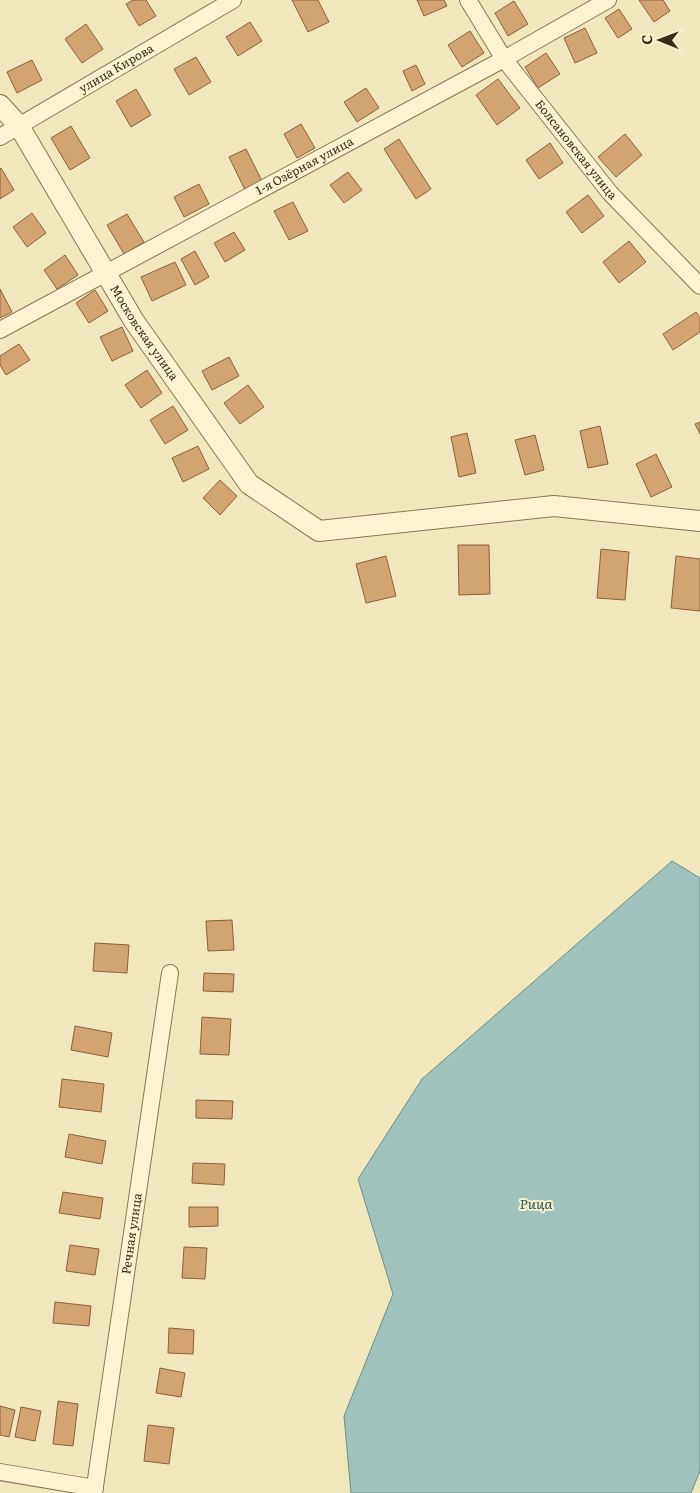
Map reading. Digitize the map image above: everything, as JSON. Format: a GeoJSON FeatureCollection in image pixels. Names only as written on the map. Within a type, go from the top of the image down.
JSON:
{"type":"FeatureCollection","features":[{"type":"Feature","properties":{"kind":"street","name":"улица Кирова"},"geometry":{"type":"LineString","coordinates":[[0,137],[233,0]]}},
{"type":"Feature","properties":{"kind":"street","name":"Болсановская улица"},"geometry":{"type":"LineString","coordinates":[[468,0],[504,59],[610,193],[700,286]]}},
{"type":"Feature","properties":{"kind":"street","name":"1-я Озёрная улица"},"geometry":{"type":"LineString","coordinates":[[0,330],[504,59],[608,0]]}},
{"type":"Feature","properties":{"kind":"street","name":"Московская улица"},"geometry":{"type":"LineString","coordinates":[[0,105],[19,126],[134,321],[249,484],[319,531],[554,506],[700,522]]}},
{"type":"Feature","properties":{"kind":"street","name":"Речная улица"},"geometry":{"type":"LineString","coordinates":[[95,1490],[170,973]]}},
{"type":"Feature","properties":{"kind":"street"},"geometry":{"type":"LineString","coordinates":[[0,1472],[95,1490]]}},
{"type":"Feature","properties":{"kind":"water","name":"Рица"},"geometry":{"type":"Polygon","coordinates":[[[672,861],[700,878],[700,1471],[691,1493],[351,1493],[344,1416],[393,1294],[358,1179],[422,1079],[672,861]]]}},
{"type":"Feature","properties":{"kind":"building"},"geometry":{"type":"Polygon","coordinates":[[[133,0],[146,0],[156,16],[139,26],[126,4],[133,0]]]}},
{"type":"Feature","properties":{"kind":"building"},"geometry":{"type":"Polygon","coordinates":[[[292,0],[318,0],[329,22],[308,32],[292,0]]]}},
{"type":"Feature","properties":{"kind":"building"},"geometry":{"type":"Polygon","coordinates":[[[417,0],[444,0],[447,6],[424,16],[417,0]]]}},
{"type":"Feature","properties":{"kind":"building"},"geometry":{"type":"Polygon","coordinates":[[[639,0],[663,0],[670,11],[654,22],[639,0]]]}},
{"type":"Feature","properties":{"kind":"building"},"geometry":{"type":"Polygon","coordinates":[[[514,1],[528,24],[508,36],[495,13],[514,1]]]}},
{"type":"Feature","properties":{"kind":"building"},"geometry":{"type":"Polygon","coordinates":[[[619,9],[632,29],[618,38],[605,18],[619,9]]]}},
{"type":"Feature","properties":{"kind":"building"},"geometry":{"type":"Polygon","coordinates":[[[250,22],[262,41],[238,56],[226,37],[250,22]]]}},
{"type":"Feature","properties":{"kind":"building"},"geometry":{"type":"Polygon","coordinates":[[[86,24],[103,49],[82,63],[65,39],[86,24]]]}},
{"type":"Feature","properties":{"kind":"building"},"geometry":{"type":"Polygon","coordinates":[[[585,28],[597,53],[575,63],[564,38],[585,28]]]}},
{"type":"Feature","properties":{"kind":"building"},"geometry":{"type":"Polygon","coordinates":[[[470,31],[484,53],[462,67],[448,45],[470,31]]]}},
{"type":"Feature","properties":{"kind":"building"},"geometry":{"type":"Polygon","coordinates":[[[546,53],[560,74],[538,88],[525,67],[546,53]]]}},
{"type":"Feature","properties":{"kind":"building"},"geometry":{"type":"Polygon","coordinates":[[[196,57],[211,82],[189,95],[174,69],[196,57]]]}},
{"type":"Feature","properties":{"kind":"building"},"geometry":{"type":"Polygon","coordinates":[[[32,60],[42,80],[17,93],[7,72],[32,60]]]}},
{"type":"Feature","properties":{"kind":"building"},"geometry":{"type":"Polygon","coordinates":[[[416,65],[425,84],[412,91],[403,71],[416,65]]]}},
{"type":"Feature","properties":{"kind":"building"},"geometry":{"type":"Polygon","coordinates":[[[498,79],[520,108],[497,125],[476,95],[498,79]]]}},
{"type":"Feature","properties":{"kind":"building"},"geometry":{"type":"Polygon","coordinates":[[[366,88],[379,108],[357,122],[344,102],[366,88]]]}},
{"type":"Feature","properties":{"kind":"building"},"geometry":{"type":"Polygon","coordinates":[[[136,89],[151,115],[131,127],[116,101],[136,89]]]}},
{"type":"Feature","properties":{"kind":"building"},"geometry":{"type":"Polygon","coordinates":[[[301,124],[315,148],[297,158],[284,134],[301,124]]]}},
{"type":"Feature","properties":{"kind":"building"},"geometry":{"type":"Polygon","coordinates":[[[71,126],[90,158],[70,170],[51,138],[71,126]]]}},
{"type":"Feature","properties":{"kind":"building"},"geometry":{"type":"Polygon","coordinates":[[[625,134],[642,155],[616,177],[598,157],[625,134]]]}},
{"type":"Feature","properties":{"kind":"building"},"geometry":{"type":"Polygon","coordinates":[[[399,139],[431,189],[416,199],[384,149],[399,139]]]}},
{"type":"Feature","properties":{"kind":"building"},"geometry":{"type":"Polygon","coordinates":[[[550,143],[563,163],[539,179],[526,160],[550,143]]]}},
{"type":"Feature","properties":{"kind":"building"},"geometry":{"type":"Polygon","coordinates":[[[246,149],[262,181],[245,190],[229,157],[246,149]]]}},
{"type":"Feature","properties":{"kind":"building"},"geometry":{"type":"Polygon","coordinates":[[[0,169],[14,190],[0,199],[0,169]]]}},
{"type":"Feature","properties":{"kind":"building"},"geometry":{"type":"Polygon","coordinates":[[[348,172],[362,190],[344,203],[330,185],[348,172]]]}},
{"type":"Feature","properties":{"kind":"building"},"geometry":{"type":"Polygon","coordinates":[[[199,184],[209,204],[184,217],[174,197],[199,184]]]}},
{"type":"Feature","properties":{"kind":"building"},"geometry":{"type":"Polygon","coordinates":[[[588,195],[604,216],[582,233],[566,212],[588,195]]]}},
{"type":"Feature","properties":{"kind":"building"},"geometry":{"type":"Polygon","coordinates":[[[293,202],[308,231],[289,240],[274,211],[293,202]]]}},
{"type":"Feature","properties":{"kind":"building"},"geometry":{"type":"Polygon","coordinates":[[[32,213],[46,233],[27,247],[13,227],[32,213]]]}},
{"type":"Feature","properties":{"kind":"building"},"geometry":{"type":"Polygon","coordinates":[[[127,214],[144,242],[124,254],[107,225],[127,214]]]}},
{"type":"Feature","properties":{"kind":"building"},"geometry":{"type":"Polygon","coordinates":[[[234,232],[245,250],[225,262],[214,243],[234,232]]]}},
{"type":"Feature","properties":{"kind":"building"},"geometry":{"type":"Polygon","coordinates":[[[629,241],[646,262],[619,283],[603,262],[629,241]]]}},
{"type":"Feature","properties":{"kind":"building"},"geometry":{"type":"Polygon","coordinates":[[[195,251],[209,277],[195,285],[181,259],[195,251]]]}},
{"type":"Feature","properties":{"kind":"building"},"geometry":{"type":"Polygon","coordinates":[[[65,255],[78,275],[57,289],[44,270],[65,255]]]}},
{"type":"Feature","properties":{"kind":"building"},"geometry":{"type":"Polygon","coordinates":[[[175,262],[186,285],[152,301],[141,277],[175,262]]]}},
{"type":"Feature","properties":{"kind":"building"},"geometry":{"type":"Polygon","coordinates":[[[0,289],[12,312],[0,318],[0,289]]]}},
{"type":"Feature","properties":{"kind":"building"},"geometry":{"type":"Polygon","coordinates":[[[95,290],[108,311],[89,323],[76,303],[95,290]]]}},
{"type":"Feature","properties":{"kind":"building"},"geometry":{"type":"Polygon","coordinates":[[[696,312],[700,318],[700,332],[673,350],[663,334],[696,312]]]}},
{"type":"Feature","properties":{"kind":"building"},"geometry":{"type":"Polygon","coordinates":[[[122,327],[133,351],[112,361],[100,337],[122,327]]]}},
{"type":"Feature","properties":{"kind":"building"},"geometry":{"type":"Polygon","coordinates":[[[19,344],[30,360],[6,375],[0,365],[0,356],[19,344]]]}},
{"type":"Feature","properties":{"kind":"building"},"geometry":{"type":"Polygon","coordinates":[[[229,357],[239,376],[212,390],[202,371],[229,357]]]}},
{"type":"Feature","properties":{"kind":"building"},"geometry":{"type":"Polygon","coordinates":[[[147,370],[162,393],[141,408],[125,385],[147,370]]]}},
{"type":"Feature","properties":{"kind":"building"},"geometry":{"type":"Polygon","coordinates":[[[248,385],[264,407],[240,424],[224,403],[248,385]]]}},
{"type":"Feature","properties":{"kind":"building"},"geometry":{"type":"Polygon","coordinates":[[[173,406],[188,430],[165,444],[150,420],[173,406]]]}},
{"type":"Feature","properties":{"kind":"building"},"geometry":{"type":"Polygon","coordinates":[[[700,422],[700,434],[695,424],[700,422]]]}},
{"type":"Feature","properties":{"kind":"building"},"geometry":{"type":"Polygon","coordinates":[[[600,426],[608,464],[588,468],[580,431],[600,426]]]}},
{"type":"Feature","properties":{"kind":"building"},"geometry":{"type":"Polygon","coordinates":[[[467,433],[476,473],[459,477],[451,437],[467,433]]]}},
{"type":"Feature","properties":{"kind":"building"},"geometry":{"type":"Polygon","coordinates":[[[535,435],[544,470],[525,475],[515,440],[535,435]]]}},
{"type":"Feature","properties":{"kind":"building"},"geometry":{"type":"Polygon","coordinates":[[[198,446],[209,469],[183,482],[172,458],[198,446]]]}},
{"type":"Feature","properties":{"kind":"building"},"geometry":{"type":"Polygon","coordinates":[[[656,454],[672,487],[651,497],[636,464],[656,454]]]}},
{"type":"Feature","properties":{"kind":"building"},"geometry":{"type":"Polygon","coordinates":[[[220,480],[237,496],[220,515],[203,498],[220,480]]]}},
{"type":"Feature","properties":{"kind":"building"},"geometry":{"type":"Polygon","coordinates":[[[458,545],[489,545],[490,594],[459,595],[458,545]]]}},
{"type":"Feature","properties":{"kind":"building"},"geometry":{"type":"Polygon","coordinates":[[[601,549],[629,552],[625,600],[597,598],[601,549]]]}},
{"type":"Feature","properties":{"kind":"building"},"geometry":{"type":"Polygon","coordinates":[[[386,556],[396,596],[366,603],[356,564],[386,556]]]}},
{"type":"Feature","properties":{"kind":"building"},"geometry":{"type":"Polygon","coordinates":[[[676,556],[700,559],[700,611],[671,608],[676,556]]]}},
{"type":"Feature","properties":{"kind":"building"},"geometry":{"type":"Polygon","coordinates":[[[232,920],[234,950],[208,951],[206,921],[232,920]]]}},
{"type":"Feature","properties":{"kind":"building"},"geometry":{"type":"Polygon","coordinates":[[[95,943],[129,945],[127,973],[93,971],[95,943]]]}},
{"type":"Feature","properties":{"kind":"building"},"geometry":{"type":"Polygon","coordinates":[[[204,973],[234,974],[233,992],[203,991],[204,973]]]}},
{"type":"Feature","properties":{"kind":"building"},"geometry":{"type":"Polygon","coordinates":[[[202,1017],[231,1019],[229,1055],[200,1054],[202,1017]]]}},
{"type":"Feature","properties":{"kind":"building"},"geometry":{"type":"Polygon","coordinates":[[[75,1026],[112,1033],[108,1057],[71,1050],[75,1026]]]}},
{"type":"Feature","properties":{"kind":"building"},"geometry":{"type":"Polygon","coordinates":[[[62,1079],[104,1084],[101,1112],[59,1107],[62,1079]]]}},
{"type":"Feature","properties":{"kind":"building"},"geometry":{"type":"Polygon","coordinates":[[[196,1100],[233,1101],[232,1119],[196,1118],[196,1100]]]}},
{"type":"Feature","properties":{"kind":"building"},"geometry":{"type":"Polygon","coordinates":[[[69,1134],[106,1141],[102,1164],[65,1157],[69,1134]]]}},
{"type":"Feature","properties":{"kind":"building"},"geometry":{"type":"Polygon","coordinates":[[[193,1163],[225,1164],[224,1185],[192,1183],[193,1163]]]}},
{"type":"Feature","properties":{"kind":"building"},"geometry":{"type":"Polygon","coordinates":[[[63,1192],[103,1198],[100,1219],[59,1213],[63,1192]]]}},
{"type":"Feature","properties":{"kind":"building"},"geometry":{"type":"Polygon","coordinates":[[[189,1207],[218,1207],[218,1226],[189,1227],[189,1207]]]}},
{"type":"Feature","properties":{"kind":"building"},"geometry":{"type":"Polygon","coordinates":[[[70,1245],[99,1249],[95,1275],[66,1271],[70,1245]]]}},
{"type":"Feature","properties":{"kind":"building"},"geometry":{"type":"Polygon","coordinates":[[[184,1247],[207,1248],[205,1279],[182,1278],[184,1247]]]}},
{"type":"Feature","properties":{"kind":"building"},"geometry":{"type":"Polygon","coordinates":[[[55,1302],[91,1306],[89,1326],[53,1323],[55,1302]]]}},
{"type":"Feature","properties":{"kind":"building"},"geometry":{"type":"Polygon","coordinates":[[[169,1328],[194,1330],[193,1354],[168,1353],[169,1328]]]}},
{"type":"Feature","properties":{"kind":"building"},"geometry":{"type":"Polygon","coordinates":[[[160,1368],[185,1373],[181,1397],[156,1393],[160,1368]]]}},
{"type":"Feature","properties":{"kind":"building"},"geometry":{"type":"Polygon","coordinates":[[[58,1401],[78,1404],[73,1446],[53,1444],[58,1401]]]}},
{"type":"Feature","properties":{"kind":"building"},"geometry":{"type":"Polygon","coordinates":[[[0,1406],[15,1410],[9,1437],[0,1435],[0,1406]]]}},
{"type":"Feature","properties":{"kind":"building"},"geometry":{"type":"Polygon","coordinates":[[[21,1407],[41,1411],[35,1441],[15,1437],[21,1407]]]}},
{"type":"Feature","properties":{"kind":"building"},"geometry":{"type":"Polygon","coordinates":[[[148,1425],[174,1428],[169,1464],[144,1461],[148,1425]]]}}]}
